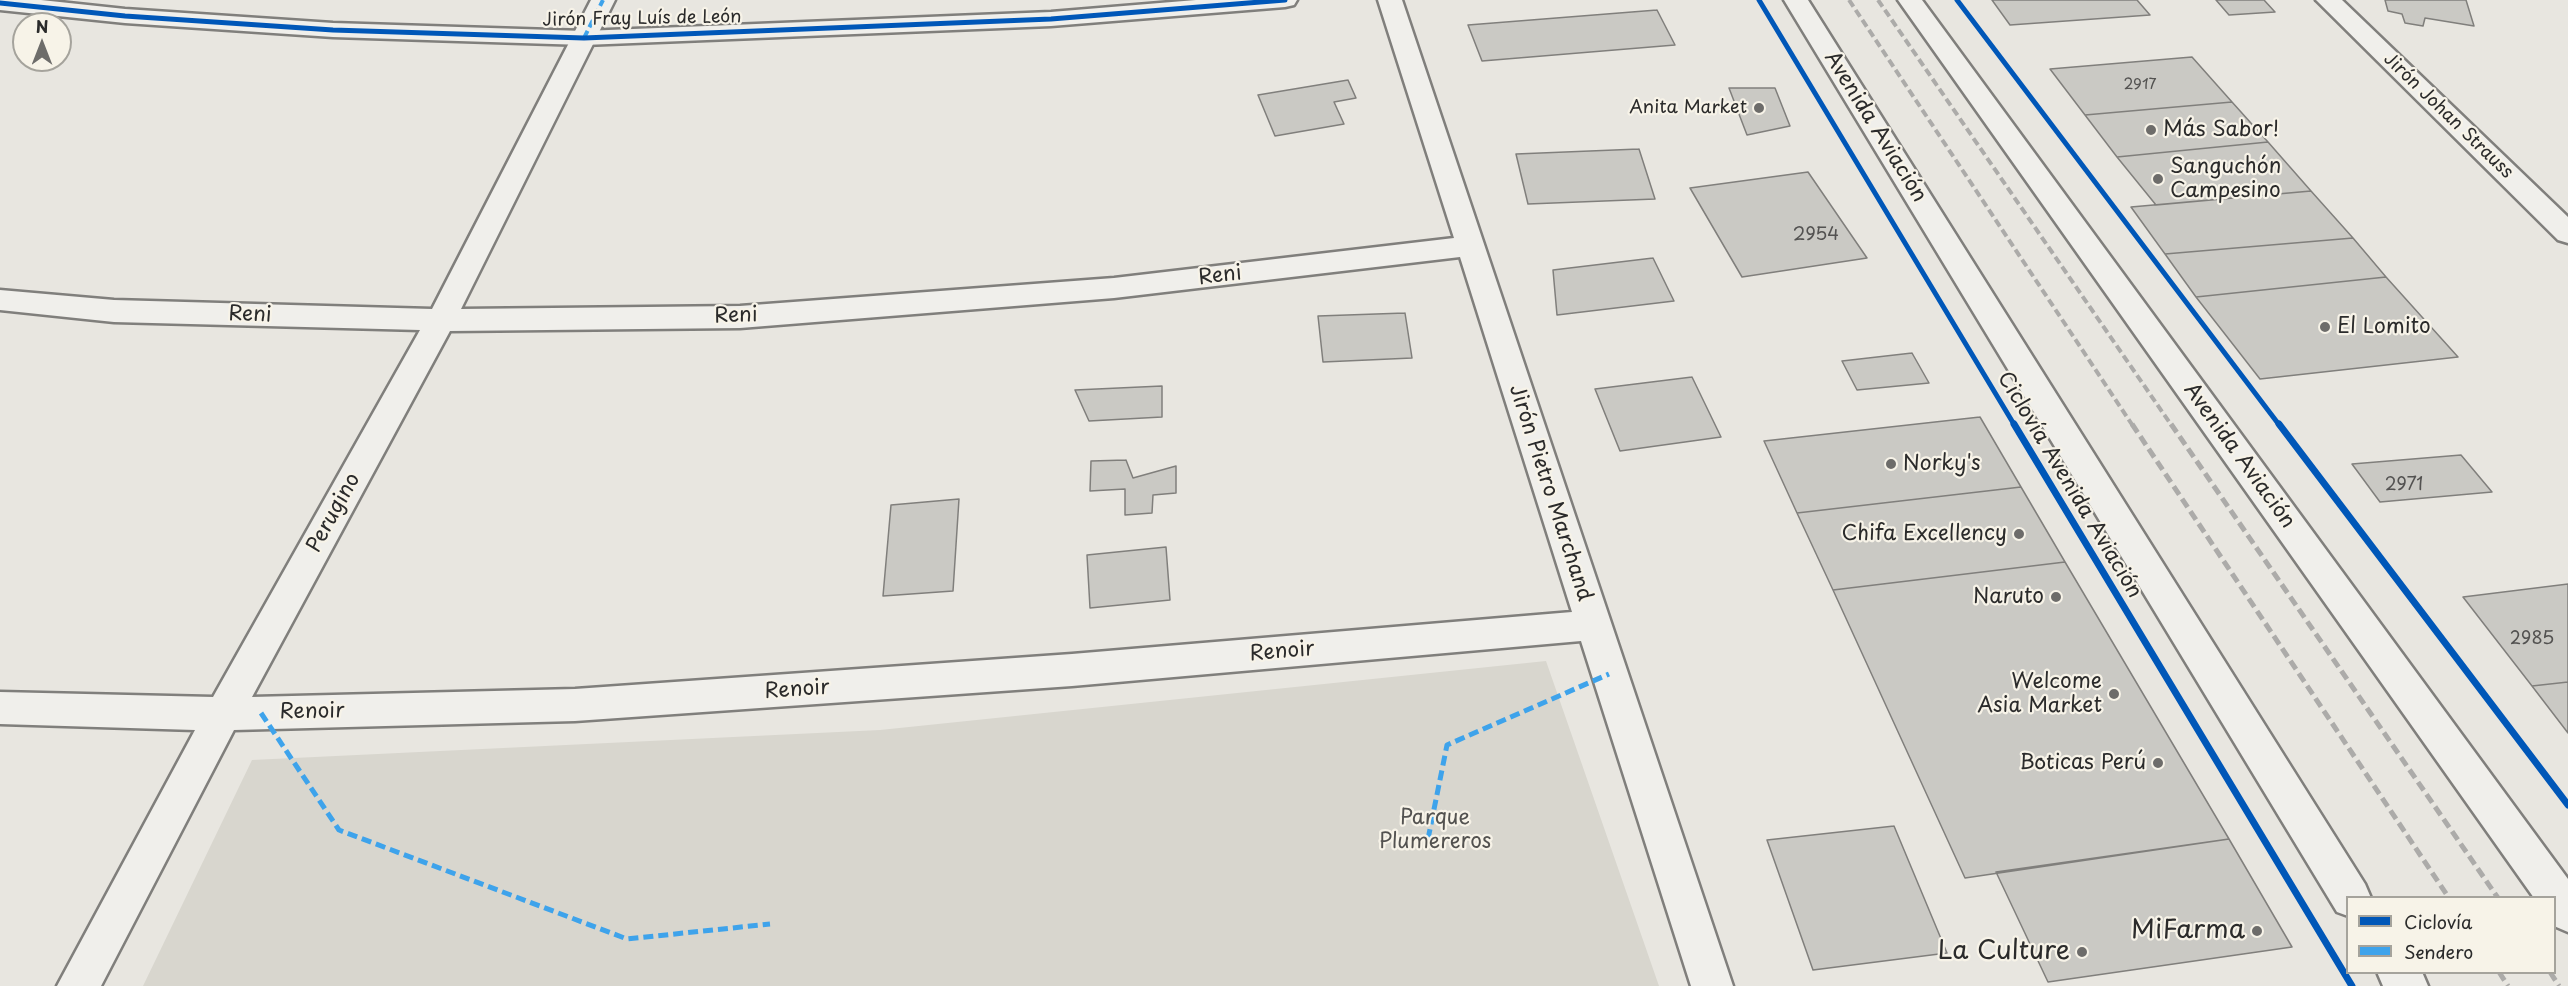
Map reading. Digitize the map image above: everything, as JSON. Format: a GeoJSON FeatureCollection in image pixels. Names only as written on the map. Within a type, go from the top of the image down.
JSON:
{"type":"FeatureCollection","features":[{"type":"Feature","properties":{"kind":"street","name":"Perugino"},"geometry":{"type":"LineString","coordinates":[[78,986],[223,714],[441,320],[603,0]]}},
{"type":"Feature","properties":{"kind":"street","name":"Jirón Fray Luís de León"},"geometry":{"type":"LineString","coordinates":[[0,3],[125,16],[333,30],[584,38],[1052,19],[1285,0]]}},
{"type":"Feature","properties":{"kind":"street","name":"Jirón Pietro Marchand"},"geometry":{"type":"LineString","coordinates":[[1390,0],[1712,986]]}},
{"type":"Feature","properties":{"kind":"street","name":"Avenida Aviación"},"geometry":{"type":"LineString","coordinates":[[1796,0],[2350,896]]}},
{"type":"Feature","properties":{"kind":"street","name":"Avenida Aviación"},"geometry":{"type":"LineString","coordinates":[[1910,0],[2568,912]]}},
{"type":"Feature","properties":{"kind":"street","name":"Jirón Johan Strauss"},"geometry":{"type":"LineString","coordinates":[[2328,0],[2568,233]]}},
{"type":"Feature","properties":{"kind":"street","name":"Reni"},"geometry":{"type":"LineString","coordinates":[[0,300],[114,311],[441,320],[740,317],[1114,288],[1469,246]]}},
{"type":"Feature","properties":{"kind":"street","name":"Renoir"},"geometry":{"type":"LineString","coordinates":[[0,708],[223,714],[575,705],[1072,670],[1593,625]]}},
{"type":"Feature","properties":{"kind":"green space","name":"Parque Plumereros"},"geometry":{"type":"Polygon","coordinates":[[[1546,661],[1659,986],[143,986],[252,760],[880,730],[1546,661]]]}},
{"type":"Feature","properties":{"kind":"building"},"geometry":{"type":"Polygon","coordinates":[[[1992,0],[2137,0],[2150,15],[2010,25],[1992,0]]]}},
{"type":"Feature","properties":{"kind":"building"},"geometry":{"type":"Polygon","coordinates":[[[2216,0],[2264,0],[2275,12],[2229,15],[2216,0]]]}},
{"type":"Feature","properties":{"kind":"building"},"geometry":{"type":"Polygon","coordinates":[[[2385,0],[2466,0],[2474,26],[2425,18],[2423,26],[2405,23],[2402,14],[2388,11],[2385,0]]]}},
{"type":"Feature","properties":{"kind":"building"},"geometry":{"type":"Polygon","coordinates":[[[1657,10],[1675,45],[1482,61],[1468,25],[1657,10]]]}},
{"type":"Feature","properties":{"kind":"building"},"geometry":{"type":"Polygon","coordinates":[[[2192,57],[2232,102],[2085,115],[2050,69],[2192,57]]]}},
{"type":"Feature","properties":{"kind":"building"},"geometry":{"type":"Polygon","coordinates":[[[1348,80],[1356,98],[1334,102],[1344,124],[1275,136],[1258,95],[1348,80]]]}},
{"type":"Feature","properties":{"kind":"building"},"geometry":{"type":"Polygon","coordinates":[[[1729,88],[1775,88],[1790,126],[1747,135],[1729,88]]]}},
{"type":"Feature","properties":{"kind":"building"},"geometry":{"type":"Polygon","coordinates":[[[2232,102],[2268,142],[2117,157],[2085,115],[2232,102]]]}},
{"type":"Feature","properties":{"kind":"building"},"geometry":{"type":"Polygon","coordinates":[[[2268,142],[2311,191],[2156,205],[2117,157],[2268,142]]]}},
{"type":"Feature","properties":{"kind":"building"},"geometry":{"type":"Polygon","coordinates":[[[1639,149],[1655,199],[1528,204],[1516,154],[1639,149]]]}},
{"type":"Feature","properties":{"kind":"building"},"geometry":{"type":"Polygon","coordinates":[[[1808,172],[1867,258],[1742,277],[1690,188],[1808,172]]]}},
{"type":"Feature","properties":{"kind":"building"},"geometry":{"type":"Polygon","coordinates":[[[2311,191],[2353,238],[2165,254],[2131,207],[2311,191]]]}},
{"type":"Feature","properties":{"kind":"building"},"geometry":{"type":"Polygon","coordinates":[[[2353,238],[2386,277],[2196,297],[2165,254],[2353,238]]]}},
{"type":"Feature","properties":{"kind":"building"},"geometry":{"type":"Polygon","coordinates":[[[1653,258],[1674,301],[1557,315],[1553,270],[1653,258]]]}},
{"type":"Feature","properties":{"kind":"building","name":"El Lomito"},"geometry":{"type":"Polygon","coordinates":[[[2386,277],[2458,357],[2260,379],[2196,297],[2386,277]]]}},
{"type":"Feature","properties":{"kind":"building"},"geometry":{"type":"Polygon","coordinates":[[[1405,313],[1412,358],[1323,362],[1318,316],[1405,313]]]}},
{"type":"Feature","properties":{"kind":"building"},"geometry":{"type":"Polygon","coordinates":[[[1912,353],[1929,383],[1857,390],[1842,361],[1912,353]]]}},
{"type":"Feature","properties":{"kind":"building"},"geometry":{"type":"Polygon","coordinates":[[[1692,377],[1721,437],[1620,451],[1595,389],[1692,377]]]}},
{"type":"Feature","properties":{"kind":"building"},"geometry":{"type":"Polygon","coordinates":[[[1162,386],[1162,417],[1089,421],[1075,390],[1162,386]]]}},
{"type":"Feature","properties":{"kind":"building","name":"Norky's"},"geometry":{"type":"Polygon","coordinates":[[[1980,417],[2021,487],[1797,513],[1764,441],[1980,417]]]}},
{"type":"Feature","properties":{"kind":"building"},"geometry":{"type":"Polygon","coordinates":[[[2461,455],[2492,492],[2380,502],[2352,464],[2461,455]]]}},
{"type":"Feature","properties":{"kind":"building"},"geometry":{"type":"Polygon","coordinates":[[[1126,460],[1133,478],[1176,466],[1176,493],[1153,495],[1152,513],[1125,515],[1125,489],[1090,491],[1091,461],[1126,460]]]}},
{"type":"Feature","properties":{"kind":"building"},"geometry":{"type":"Polygon","coordinates":[[[2021,487],[2065,562],[1833,590],[1797,513],[2021,487]]]}},
{"type":"Feature","properties":{"kind":"building"},"geometry":{"type":"Polygon","coordinates":[[[959,499],[953,591],[883,596],[891,505],[959,499]]]}},
{"type":"Feature","properties":{"kind":"building"},"geometry":{"type":"Polygon","coordinates":[[[1166,547],[1170,600],[1090,608],[1087,555],[1166,547]]]}},
{"type":"Feature","properties":{"kind":"building"},"geometry":{"type":"Polygon","coordinates":[[[2065,562],[2229,839],[1965,878],[1833,590],[2065,562]]]}},
{"type":"Feature","properties":{"kind":"building"},"geometry":{"type":"Polygon","coordinates":[[[2568,584],[2568,682],[2532,686],[2463,597],[2568,584]]]}},
{"type":"Feature","properties":{"kind":"building"},"geometry":{"type":"Polygon","coordinates":[[[2568,682],[2568,733],[2532,686],[2568,682]]]}},
{"type":"Feature","properties":{"kind":"building"},"geometry":{"type":"Polygon","coordinates":[[[1894,826],[1947,953],[1813,970],[1767,840],[1894,826]]]}},
{"type":"Feature","properties":{"kind":"building"},"geometry":{"type":"Polygon","coordinates":[[[2229,839],[2292,947],[2048,982],[1996,872],[2229,839]]]}},
{"type":"Feature","properties":{"kind":"railway"},"geometry":{"type":"LineString","coordinates":[[1849,0],[2133,426]]}},
{"type":"Feature","properties":{"kind":"railway"},"geometry":{"type":"LineString","coordinates":[[1878,0],[2172,426]]}},
{"type":"Feature","properties":{"kind":"railway"},"geometry":{"type":"LineString","coordinates":[[2132,424],[2448,896]]}},
{"type":"Feature","properties":{"kind":"railway"},"geometry":{"type":"LineString","coordinates":[[2171,424],[2497,896]]}},
{"type":"Feature","properties":{"kind":"railway"},"geometry":{"type":"LineString","coordinates":[[2500,974],[2508,986]]}},
{"type":"Feature","properties":{"kind":"railway"},"geometry":{"type":"LineString","coordinates":[[2551,974],[2559,986]]}},
{"type":"Feature","properties":{"kind":"marked path"},"geometry":{"type":"LineString","coordinates":[[584,38],[603,0]]}},
{"type":"Feature","properties":{"kind":"marked path"},"geometry":{"type":"LineString","coordinates":[[1428,839],[1447,745],[1609,674]]}},
{"type":"Feature","properties":{"kind":"marked path"},"geometry":{"type":"LineString","coordinates":[[261,713],[339,830],[627,939],[770,924]]}},
{"type":"Feature","properties":{"kind":"cycle path"},"geometry":{"type":"LineString","coordinates":[[0,3],[125,16],[333,30],[584,38],[1051,19],[1285,0]]}},
{"type":"Feature","properties":{"kind":"cycle path","name":"Ciclovía Avenida Aviación"},"geometry":{"type":"LineString","coordinates":[[1759,0],[2352,986]]}},
{"type":"Feature","properties":{"kind":"cycle path"},"geometry":{"type":"LineString","coordinates":[[1957,0],[2568,805]]}},
{"type":"Feature","properties":{"kind":"place","name":"Anita Market"},"geometry":{"type":"Point","coordinates":[1759,108]}},
{"type":"Feature","properties":{"kind":"place","name":"Más Sabor!"},"geometry":{"type":"Point","coordinates":[2151,130]}},
{"type":"Feature","properties":{"kind":"place","name":"Sanguchón Campesino"},"geometry":{"type":"Point","coordinates":[2158,179]}},
{"type":"Feature","properties":{"kind":"place","name":"El Lomito"},"geometry":{"type":"Point","coordinates":[2325,327]}},
{"type":"Feature","properties":{"kind":"place","name":"Norky's"},"geometry":{"type":"Point","coordinates":[1891,464]}},
{"type":"Feature","properties":{"kind":"place","name":"Chifa Excellency"},"geometry":{"type":"Point","coordinates":[2019,534]}},
{"type":"Feature","properties":{"kind":"place","name":"Naruto"},"geometry":{"type":"Point","coordinates":[2056,597]}},
{"type":"Feature","properties":{"kind":"place","name":"Welcome Asia Market"},"geometry":{"type":"Point","coordinates":[2114,694]}},
{"type":"Feature","properties":{"kind":"place","name":"Boticas Perú"},"geometry":{"type":"Point","coordinates":[2158,763]}},
{"type":"Feature","properties":{"kind":"place","name":"MiFarma"},"geometry":{"type":"Point","coordinates":[2257,931]}},
{"type":"Feature","properties":{"kind":"place","name":"La Culture"},"geometry":{"type":"Point","coordinates":[2082,952]}}]}
